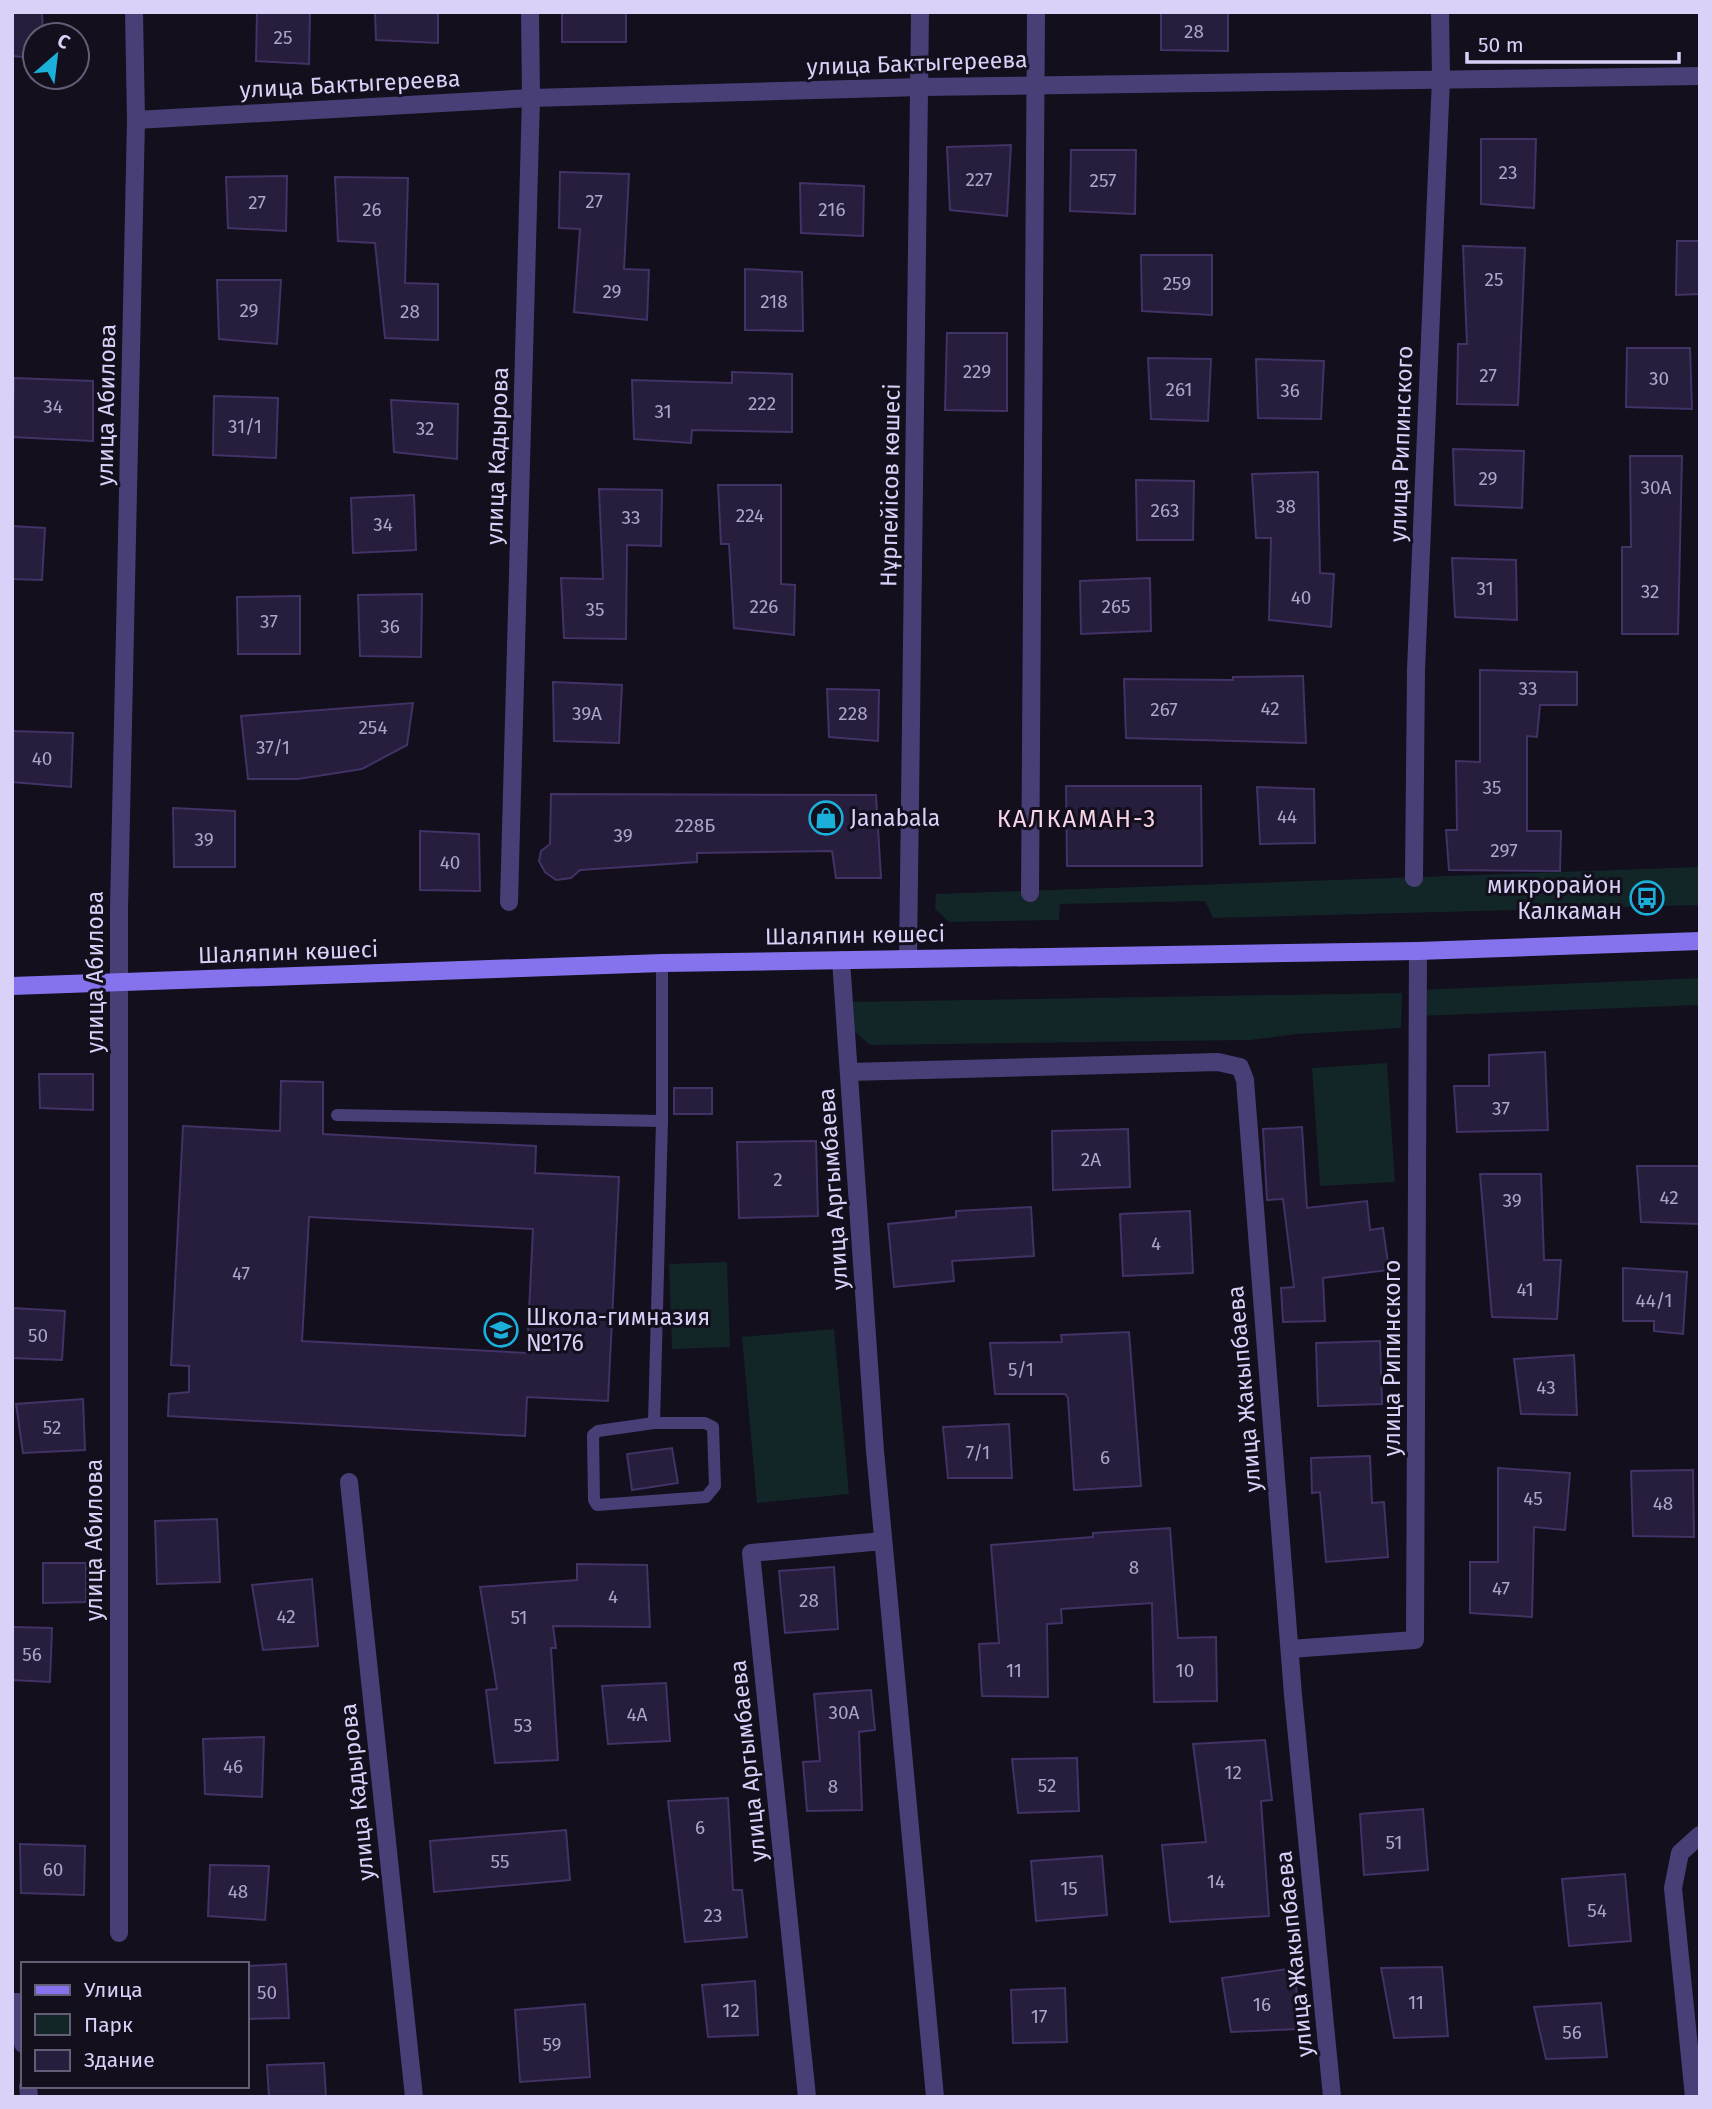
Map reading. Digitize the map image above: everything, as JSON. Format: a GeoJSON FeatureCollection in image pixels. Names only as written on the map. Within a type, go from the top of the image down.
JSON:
{"type":"FeatureCollection","features":[{"type":"Feature","properties":{"kind":"main road","name":"Шаляпин көшесі"},"geometry":{"type":"LineString","coordinates":[[12,986],[662,963],[1418,951],[1700,941]]}},
{"type":"Feature","properties":{"kind":"street","name":"улица Абилова"},"geometry":{"type":"LineString","coordinates":[[119,1933],[120,983],[136,120],[134,12]]}},
{"type":"Feature","properties":{"kind":"street","name":"улица Кадырова"},"geometry":{"type":"LineString","coordinates":[[509,902],[531,99],[530,12]]}},
{"type":"Feature","properties":{"kind":"street","name":"Нұрпейісов көшесі"},"geometry":{"type":"LineString","coordinates":[[908,958],[920,12]]}},
{"type":"Feature","properties":{"kind":"street"},"geometry":{"type":"LineString","coordinates":[[1030,893],[1036,12]]}},
{"type":"Feature","properties":{"kind":"street","name":"улица Рипинского"},"geometry":{"type":"LineString","coordinates":[[1414,878],[1416,670],[1441,78],[1440,12]]}},
{"type":"Feature","properties":{"kind":"street","name":"улица Бактыгереева"},"geometry":{"type":"LineString","coordinates":[[136,120],[531,99],[921,87],[1700,76]]}},
{"type":"Feature","properties":{"kind":"street","name":"улица Рипинского"},"geometry":{"type":"LineString","coordinates":[[1290,1649],[1415,1640],[1418,951]]}},
{"type":"Feature","properties":{"kind":"street","name":"улица Аргымбаева"},"geometry":{"type":"LineString","coordinates":[[841,960],[883,1541],[935,2097]]}},
{"type":"Feature","properties":{"kind":"street","name":"улица Жакыпбаева"},"geometry":{"type":"LineString","coordinates":[[849,1072],[1217,1062],[1240,1067],[1245,1080],[1290,1649],[1332,2097]]}},
{"type":"Feature","properties":{"kind":"street","name":"улица Кадырова"},"geometry":{"type":"LineString","coordinates":[[349,1482],[414,2097]]}},
{"type":"Feature","properties":{"kind":"street","name":"улица Аргымбаева"},"geometry":{"type":"LineString","coordinates":[[807,2097],[751,1553],[883,1541]]}},
{"type":"Feature","properties":{"kind":"street"},"geometry":{"type":"LineString","coordinates":[[1694,2097],[1673,1888],[1680,1853],[1700,1835]]}},
{"type":"Feature","properties":{"kind":"street"},"geometry":{"type":"LineString","coordinates":[[12,2002],[18,2002],[21,2027]]}},
{"type":"Feature","properties":{"kind":"lane"},"geometry":{"type":"LineString","coordinates":[[654,1423],[662,1121],[662,963]]}},
{"type":"Feature","properties":{"kind":"lane"},"geometry":{"type":"LineString","coordinates":[[337,1115],[662,1121]]}},
{"type":"Feature","properties":{"kind":"lane"},"geometry":{"type":"LineString","coordinates":[[654,1423],[705,1423],[713,1427],[716,1486],[713,1492],[706,1497],[597,1505],[594,1500],[593,1435],[598,1431],[654,1423]]}},
{"type":"Feature","properties":{"kind":"green space"},"geometry":{"type":"Polygon","coordinates":[[[1700,867],[1700,905],[1213,918],[1205,901],[1060,904],[1059,920],[949,922],[935,909],[936,894],[1700,867]]]}},
{"type":"Feature","properties":{"kind":"green space"},"geometry":{"type":"Polygon","coordinates":[[[1700,978],[1700,1005],[1418,1016],[1418,990],[1700,978]]]}},
{"type":"Feature","properties":{"kind":"green space"},"geometry":{"type":"Polygon","coordinates":[[[1402,993],[1401,1028],[1297,1034],[1250,1040],[870,1045],[847,1025],[845,1002],[1402,993]]]}},
{"type":"Feature","properties":{"kind":"green space"},"geometry":{"type":"Polygon","coordinates":[[[1387,1063],[1395,1182],[1320,1186],[1312,1068],[1387,1063]]]}},
{"type":"Feature","properties":{"kind":"green space"},"geometry":{"type":"Polygon","coordinates":[[[727,1262],[730,1347],[672,1349],[669,1264],[727,1262]]]}},
{"type":"Feature","properties":{"kind":"green space"},"geometry":{"type":"Polygon","coordinates":[[[834,1329],[849,1494],[757,1503],[742,1337],[834,1329]]]}},
{"type":"Feature","properties":{"kind":"building"},"geometry":{"type":"Polygon","coordinates":[[[12,12],[42,12],[42,21],[21,21],[21,57],[12,56],[12,12]]]}},
{"type":"Feature","properties":{"kind":"building"},"geometry":{"type":"Polygon","coordinates":[[[257,12],[310,12],[309,64],[256,61],[257,12]]]}},
{"type":"Feature","properties":{"kind":"building"},"geometry":{"type":"Polygon","coordinates":[[[375,12],[438,12],[438,43],[376,40],[375,12]]]}},
{"type":"Feature","properties":{"kind":"building"},"geometry":{"type":"Polygon","coordinates":[[[562,12],[626,12],[626,42],[562,42],[562,12]]]}},
{"type":"Feature","properties":{"kind":"building"},"geometry":{"type":"Polygon","coordinates":[[[1161,12],[1228,12],[1228,51],[1161,50],[1161,12]]]}},
{"type":"Feature","properties":{"kind":"building"},"geometry":{"type":"Polygon","coordinates":[[[1481,139],[1536,139],[1534,208],[1481,204],[1481,139]]]}},
{"type":"Feature","properties":{"kind":"building"},"geometry":{"type":"Polygon","coordinates":[[[1011,145],[1007,216],[950,210],[947,147],[1011,145]]]}},
{"type":"Feature","properties":{"kind":"building"},"geometry":{"type":"Polygon","coordinates":[[[1071,150],[1136,150],[1135,214],[1070,211],[1071,150]]]}},
{"type":"Feature","properties":{"kind":"building"},"geometry":{"type":"Polygon","coordinates":[[[560,172],[629,174],[624,269],[649,270],[647,320],[574,312],[580,229],[559,228],[560,172]]]}},
{"type":"Feature","properties":{"kind":"building"},"geometry":{"type":"Polygon","coordinates":[[[287,176],[286,231],[228,228],[226,177],[287,176]]]}},
{"type":"Feature","properties":{"kind":"building"},"geometry":{"type":"Polygon","coordinates":[[[335,177],[408,178],[405,283],[438,284],[438,340],[385,338],[375,243],[338,241],[335,177]]]}},
{"type":"Feature","properties":{"kind":"building"},"geometry":{"type":"Polygon","coordinates":[[[800,183],[864,186],[863,236],[801,233],[800,183]]]}},
{"type":"Feature","properties":{"kind":"building"},"geometry":{"type":"Polygon","coordinates":[[[1677,241],[1700,241],[1700,294],[1676,295],[1677,241]]]}},
{"type":"Feature","properties":{"kind":"building"},"geometry":{"type":"Polygon","coordinates":[[[1463,246],[1525,248],[1518,405],[1457,404],[1458,344],[1467,344],[1463,246]]]}},
{"type":"Feature","properties":{"kind":"building"},"geometry":{"type":"Polygon","coordinates":[[[1141,255],[1212,255],[1212,315],[1142,311],[1141,255]]]}},
{"type":"Feature","properties":{"kind":"building"},"geometry":{"type":"Polygon","coordinates":[[[745,269],[802,272],[803,331],[745,330],[745,269]]]}},
{"type":"Feature","properties":{"kind":"building"},"geometry":{"type":"Polygon","coordinates":[[[217,280],[281,280],[277,344],[219,339],[217,280]]]}},
{"type":"Feature","properties":{"kind":"building"},"geometry":{"type":"Polygon","coordinates":[[[947,333],[1007,333],[1007,411],[945,410],[947,333]]]}},
{"type":"Feature","properties":{"kind":"building"},"geometry":{"type":"Polygon","coordinates":[[[1627,348],[1690,348],[1692,409],[1626,407],[1627,348]]]}},
{"type":"Feature","properties":{"kind":"building"},"geometry":{"type":"Polygon","coordinates":[[[1148,358],[1211,359],[1208,421],[1151,419],[1148,358]]]}},
{"type":"Feature","properties":{"kind":"building"},"geometry":{"type":"Polygon","coordinates":[[[1256,359],[1324,361],[1321,419],[1258,418],[1256,359]]]}},
{"type":"Feature","properties":{"kind":"building"},"geometry":{"type":"Polygon","coordinates":[[[732,372],[792,374],[792,432],[692,430],[691,443],[634,439],[632,380],[732,383],[732,372]]]}},
{"type":"Feature","properties":{"kind":"building"},"geometry":{"type":"Polygon","coordinates":[[[14,378],[93,381],[93,441],[12,437],[14,378]]]}},
{"type":"Feature","properties":{"kind":"building"},"geometry":{"type":"Polygon","coordinates":[[[214,396],[278,398],[276,458],[213,455],[214,396]]]}},
{"type":"Feature","properties":{"kind":"building"},"geometry":{"type":"Polygon","coordinates":[[[391,400],[458,404],[457,459],[394,452],[391,400]]]}},
{"type":"Feature","properties":{"kind":"building"},"geometry":{"type":"Polygon","coordinates":[[[1453,449],[1524,451],[1522,508],[1455,505],[1453,449]]]}},
{"type":"Feature","properties":{"kind":"building"},"geometry":{"type":"Polygon","coordinates":[[[1630,456],[1682,456],[1678,634],[1622,634],[1622,547],[1631,547],[1630,456]]]}},
{"type":"Feature","properties":{"kind":"building"},"geometry":{"type":"Polygon","coordinates":[[[1318,472],[1320,573],[1334,574],[1331,627],[1269,620],[1271,538],[1256,538],[1252,474],[1318,472]]]}},
{"type":"Feature","properties":{"kind":"building"},"geometry":{"type":"Polygon","coordinates":[[[1136,480],[1194,481],[1193,540],[1137,540],[1136,480]]]}},
{"type":"Feature","properties":{"kind":"building"},"geometry":{"type":"Polygon","coordinates":[[[718,485],[781,485],[781,584],[795,585],[794,635],[734,628],[729,544],[721,544],[718,485]]]}},
{"type":"Feature","properties":{"kind":"building"},"geometry":{"type":"Polygon","coordinates":[[[599,489],[662,490],[661,546],[627,545],[626,639],[564,638],[561,578],[603,579],[599,489]]]}},
{"type":"Feature","properties":{"kind":"building"},"geometry":{"type":"Polygon","coordinates":[[[414,495],[416,550],[353,553],[351,498],[414,495]]]}},
{"type":"Feature","properties":{"kind":"building"},"geometry":{"type":"Polygon","coordinates":[[[12,526],[45,528],[42,580],[12,579],[12,526]]]}},
{"type":"Feature","properties":{"kind":"building"},"geometry":{"type":"Polygon","coordinates":[[[1452,558],[1516,560],[1517,620],[1455,617],[1452,558]]]}},
{"type":"Feature","properties":{"kind":"building"},"geometry":{"type":"Polygon","coordinates":[[[1150,578],[1151,631],[1081,634],[1080,581],[1150,578]]]}},
{"type":"Feature","properties":{"kind":"building"},"geometry":{"type":"Polygon","coordinates":[[[422,594],[421,657],[360,656],[358,595],[422,594]]]}},
{"type":"Feature","properties":{"kind":"building"},"geometry":{"type":"Polygon","coordinates":[[[300,596],[300,654],[238,654],[237,597],[300,596]]]}},
{"type":"Feature","properties":{"kind":"building"},"geometry":{"type":"Polygon","coordinates":[[[1480,670],[1577,672],[1577,705],[1540,705],[1537,737],[1527,736],[1527,831],[1561,831],[1560,871],[1449,870],[1446,830],[1457,830],[1456,761],[1480,762],[1480,670]]]}},
{"type":"Feature","properties":{"kind":"building"},"geometry":{"type":"Polygon","coordinates":[[[1303,676],[1306,743],[1126,738],[1124,679],[1233,680],[1233,677],[1303,676]]]}},
{"type":"Feature","properties":{"kind":"building"},"geometry":{"type":"Polygon","coordinates":[[[553,682],[622,685],[619,743],[554,741],[553,682]]]}},
{"type":"Feature","properties":{"kind":"building"},"geometry":{"type":"Polygon","coordinates":[[[827,689],[879,690],[878,741],[829,737],[827,689]]]}},
{"type":"Feature","properties":{"kind":"building"},"geometry":{"type":"Polygon","coordinates":[[[413,703],[407,745],[362,769],[298,779],[248,779],[241,716],[413,703]]]}},
{"type":"Feature","properties":{"kind":"building"},"geometry":{"type":"Polygon","coordinates":[[[12,731],[73,733],[71,787],[12,782],[12,731]]]}},
{"type":"Feature","properties":{"kind":"building"},"geometry":{"type":"Polygon","coordinates":[[[1066,786],[1201,786],[1202,866],[1067,866],[1066,786]]]}},
{"type":"Feature","properties":{"kind":"building"},"geometry":{"type":"Polygon","coordinates":[[[1257,787],[1314,789],[1315,843],[1260,844],[1257,787]]]}},
{"type":"Feature","properties":{"kind":"building"},"geometry":{"type":"Polygon","coordinates":[[[551,794],[876,795],[881,878],[836,878],[832,851],[697,853],[697,862],[580,870],[571,878],[556,880],[545,872],[539,861],[541,851],[550,844],[551,794]]]}},
{"type":"Feature","properties":{"kind":"building"},"geometry":{"type":"Polygon","coordinates":[[[173,808],[235,811],[235,867],[174,867],[173,808]]]}},
{"type":"Feature","properties":{"kind":"building"},"geometry":{"type":"Polygon","coordinates":[[[420,831],[479,834],[480,891],[420,890],[420,831]]]}},
{"type":"Feature","properties":{"kind":"building"},"geometry":{"type":"Polygon","coordinates":[[[1545,1052],[1548,1130],[1457,1132],[1454,1086],[1489,1086],[1489,1055],[1545,1052]]]}},
{"type":"Feature","properties":{"kind":"building"},"geometry":{"type":"Polygon","coordinates":[[[39,1074],[93,1074],[93,1110],[40,1108],[39,1074]]]}},
{"type":"Feature","properties":{"kind":"building"},"geometry":{"type":"Polygon","coordinates":[[[281,1081],[323,1082],[323,1134],[536,1146],[535,1173],[619,1177],[608,1401],[527,1397],[525,1436],[168,1416],[169,1394],[189,1392],[189,1366],[171,1365],[183,1126],[280,1131],[281,1081]],[[309,1217],[302,1341],[527,1353],[533,1229],[309,1217]]]}},
{"type":"Feature","properties":{"kind":"building"},"geometry":{"type":"Polygon","coordinates":[[[674,1088],[712,1088],[712,1114],[674,1114],[674,1088]]]}},
{"type":"Feature","properties":{"kind":"building"},"geometry":{"type":"Polygon","coordinates":[[[1302,1127],[1307,1208],[1367,1201],[1370,1230],[1383,1228],[1389,1270],[1323,1278],[1325,1321],[1283,1322],[1281,1288],[1294,1287],[1283,1199],[1267,1200],[1263,1129],[1302,1127]]]}},
{"type":"Feature","properties":{"kind":"building"},"geometry":{"type":"Polygon","coordinates":[[[1128,1129],[1130,1187],[1053,1190],[1052,1131],[1128,1129]]]}},
{"type":"Feature","properties":{"kind":"building"},"geometry":{"type":"Polygon","coordinates":[[[816,1141],[818,1216],[739,1218],[737,1142],[816,1141]]]}},
{"type":"Feature","properties":{"kind":"building"},"geometry":{"type":"Polygon","coordinates":[[[1637,1166],[1700,1166],[1700,1224],[1641,1222],[1637,1166]]]}},
{"type":"Feature","properties":{"kind":"building"},"geometry":{"type":"Polygon","coordinates":[[[1480,1174],[1541,1174],[1544,1260],[1561,1260],[1557,1319],[1492,1317],[1480,1174]]]}},
{"type":"Feature","properties":{"kind":"building"},"geometry":{"type":"Polygon","coordinates":[[[1031,1207],[1034,1256],[952,1261],[954,1281],[894,1287],[888,1224],[956,1217],[956,1211],[1031,1207]]]}},
{"type":"Feature","properties":{"kind":"building"},"geometry":{"type":"Polygon","coordinates":[[[1190,1211],[1193,1273],[1123,1276],[1120,1214],[1190,1211]]]}},
{"type":"Feature","properties":{"kind":"building"},"geometry":{"type":"Polygon","coordinates":[[[1623,1268],[1687,1272],[1683,1334],[1654,1331],[1654,1321],[1623,1321],[1623,1268]]]}},
{"type":"Feature","properties":{"kind":"building"},"geometry":{"type":"Polygon","coordinates":[[[12,1308],[65,1311],[62,1360],[12,1358],[12,1308]]]}},
{"type":"Feature","properties":{"kind":"building"},"geometry":{"type":"Polygon","coordinates":[[[1129,1332],[1141,1486],[1074,1490],[1068,1398],[1065,1394],[995,1394],[990,1343],[1062,1342],[1061,1335],[1129,1332]]]}},
{"type":"Feature","properties":{"kind":"building"},"geometry":{"type":"Polygon","coordinates":[[[1380,1341],[1382,1404],[1318,1406],[1316,1343],[1380,1341]]]}},
{"type":"Feature","properties":{"kind":"building"},"geometry":{"type":"Polygon","coordinates":[[[1574,1355],[1577,1415],[1521,1414],[1514,1359],[1574,1355]]]}},
{"type":"Feature","properties":{"kind":"building"},"geometry":{"type":"Polygon","coordinates":[[[83,1399],[85,1450],[23,1453],[16,1404],[83,1399]]]}},
{"type":"Feature","properties":{"kind":"building"},"geometry":{"type":"Polygon","coordinates":[[[1009,1424],[1012,1478],[948,1478],[943,1427],[1009,1424]]]}},
{"type":"Feature","properties":{"kind":"building"},"geometry":{"type":"Polygon","coordinates":[[[672,1448],[678,1483],[632,1490],[627,1454],[672,1448]]]}},
{"type":"Feature","properties":{"kind":"building"},"geometry":{"type":"Polygon","coordinates":[[[1370,1456],[1372,1503],[1384,1502],[1388,1557],[1326,1562],[1320,1492],[1312,1493],[1311,1458],[1370,1456]]]}},
{"type":"Feature","properties":{"kind":"building"},"geometry":{"type":"Polygon","coordinates":[[[1498,1468],[1570,1473],[1565,1530],[1534,1527],[1532,1617],[1470,1613],[1470,1562],[1498,1562],[1498,1468]]]}},
{"type":"Feature","properties":{"kind":"building"},"geometry":{"type":"Polygon","coordinates":[[[1693,1470],[1694,1537],[1633,1536],[1631,1471],[1693,1470]]]}},
{"type":"Feature","properties":{"kind":"building"},"geometry":{"type":"Polygon","coordinates":[[[217,1519],[220,1582],[157,1584],[155,1521],[217,1519]]]}},
{"type":"Feature","properties":{"kind":"building"},"geometry":{"type":"Polygon","coordinates":[[[1170,1528],[1178,1638],[1216,1637],[1217,1701],[1154,1702],[1152,1603],[1061,1609],[1062,1623],[1047,1624],[1048,1697],[982,1696],[979,1644],[999,1643],[991,1545],[1093,1537],[1093,1533],[1170,1528]]]}},
{"type":"Feature","properties":{"kind":"building"},"geometry":{"type":"Polygon","coordinates":[[[43,1563],[86,1563],[86,1602],[43,1603],[43,1563]]]}},
{"type":"Feature","properties":{"kind":"building"},"geometry":{"type":"Polygon","coordinates":[[[577,1564],[647,1565],[650,1627],[553,1626],[556,1648],[551,1648],[558,1760],[495,1763],[486,1690],[497,1689],[480,1587],[577,1580],[577,1564]]]}},
{"type":"Feature","properties":{"kind":"building"},"geometry":{"type":"Polygon","coordinates":[[[834,1567],[838,1629],[785,1633],[779,1571],[834,1567]]]}},
{"type":"Feature","properties":{"kind":"building"},"geometry":{"type":"Polygon","coordinates":[[[312,1579],[318,1646],[263,1650],[252,1585],[312,1579]]]}},
{"type":"Feature","properties":{"kind":"building"},"geometry":{"type":"Polygon","coordinates":[[[12,1627],[52,1628],[50,1682],[12,1680],[12,1627]]]}},
{"type":"Feature","properties":{"kind":"building"},"geometry":{"type":"Polygon","coordinates":[[[666,1683],[670,1741],[608,1744],[602,1686],[666,1683]]]}},
{"type":"Feature","properties":{"kind":"building"},"geometry":{"type":"Polygon","coordinates":[[[871,1690],[875,1730],[859,1732],[862,1810],[807,1811],[803,1762],[820,1761],[814,1694],[871,1690]]]}},
{"type":"Feature","properties":{"kind":"building"},"geometry":{"type":"Polygon","coordinates":[[[264,1737],[262,1797],[205,1794],[203,1739],[264,1737]]]}},
{"type":"Feature","properties":{"kind":"building"},"geometry":{"type":"Polygon","coordinates":[[[1265,1740],[1272,1800],[1261,1801],[1269,1916],[1170,1922],[1162,1845],[1206,1842],[1193,1744],[1265,1740]]]}},
{"type":"Feature","properties":{"kind":"building"},"geometry":{"type":"Polygon","coordinates":[[[1077,1758],[1079,1811],[1018,1813],[1012,1759],[1077,1758]]]}},
{"type":"Feature","properties":{"kind":"building"},"geometry":{"type":"Polygon","coordinates":[[[728,1798],[733,1890],[742,1890],[747,1937],[685,1942],[668,1801],[728,1798]]]}},
{"type":"Feature","properties":{"kind":"building"},"geometry":{"type":"Polygon","coordinates":[[[1423,1809],[1428,1870],[1364,1875],[1360,1814],[1423,1809]]]}},
{"type":"Feature","properties":{"kind":"building"},"geometry":{"type":"Polygon","coordinates":[[[566,1830],[570,1880],[434,1892],[430,1841],[566,1830]]]}},
{"type":"Feature","properties":{"kind":"building"},"geometry":{"type":"Polygon","coordinates":[[[20,1844],[85,1846],[84,1895],[21,1893],[20,1844]]]}},
{"type":"Feature","properties":{"kind":"building"},"geometry":{"type":"Polygon","coordinates":[[[1102,1856],[1107,1915],[1036,1921],[1031,1861],[1102,1856]]]}},
{"type":"Feature","properties":{"kind":"building"},"geometry":{"type":"Polygon","coordinates":[[[210,1865],[269,1866],[265,1920],[208,1916],[210,1865]]]}},
{"type":"Feature","properties":{"kind":"building"},"geometry":{"type":"Polygon","coordinates":[[[1625,1874],[1631,1941],[1569,1946],[1562,1879],[1625,1874]]]}},
{"type":"Feature","properties":{"kind":"building"},"geometry":{"type":"Polygon","coordinates":[[[286,1964],[289,2018],[248,2019],[248,1966],[286,1964]]]}},
{"type":"Feature","properties":{"kind":"building"},"geometry":{"type":"Polygon","coordinates":[[[1442,1967],[1448,2036],[1394,2038],[1381,1968],[1442,1967]]]}},
{"type":"Feature","properties":{"kind":"building"},"geometry":{"type":"Polygon","coordinates":[[[1295,1968],[1299,2029],[1231,2032],[1222,1978],[1295,1968]]]}},
{"type":"Feature","properties":{"kind":"building"},"geometry":{"type":"Polygon","coordinates":[[[755,1981],[758,2035],[708,2037],[702,1985],[755,1981]]]}},
{"type":"Feature","properties":{"kind":"building"},"geometry":{"type":"Polygon","coordinates":[[[1065,1988],[1067,2042],[1013,2043],[1011,1990],[1065,1988]]]}},
{"type":"Feature","properties":{"kind":"building"},"geometry":{"type":"Polygon","coordinates":[[[1601,2003],[1607,2057],[1546,2059],[1534,2007],[1601,2003]]]}},
{"type":"Feature","properties":{"kind":"building"},"geometry":{"type":"Polygon","coordinates":[[[585,2004],[590,2077],[520,2082],[515,2010],[585,2004]]]}},
{"type":"Feature","properties":{"kind":"building"},"geometry":{"type":"Polygon","coordinates":[[[324,2063],[326,2097],[269,2097],[267,2065],[324,2063]]]}},
{"type":"Feature","properties":{"kind":"place","name":"Janabala"},"geometry":{"type":"Point","coordinates":[826,818]}},
{"type":"Feature","properties":{"kind":"place","name":"микрорайон Калкаман"},"geometry":{"type":"Point","coordinates":[1647,898]}},
{"type":"Feature","properties":{"kind":"place","name":"Школа-гимназия №176"},"geometry":{"type":"Point","coordinates":[501,1330]}},
{"type":"Feature","properties":{"kind":"district","name":"КАЛКАМАН-3"},"geometry":{"type":"Point","coordinates":[1077,819]}}]}
